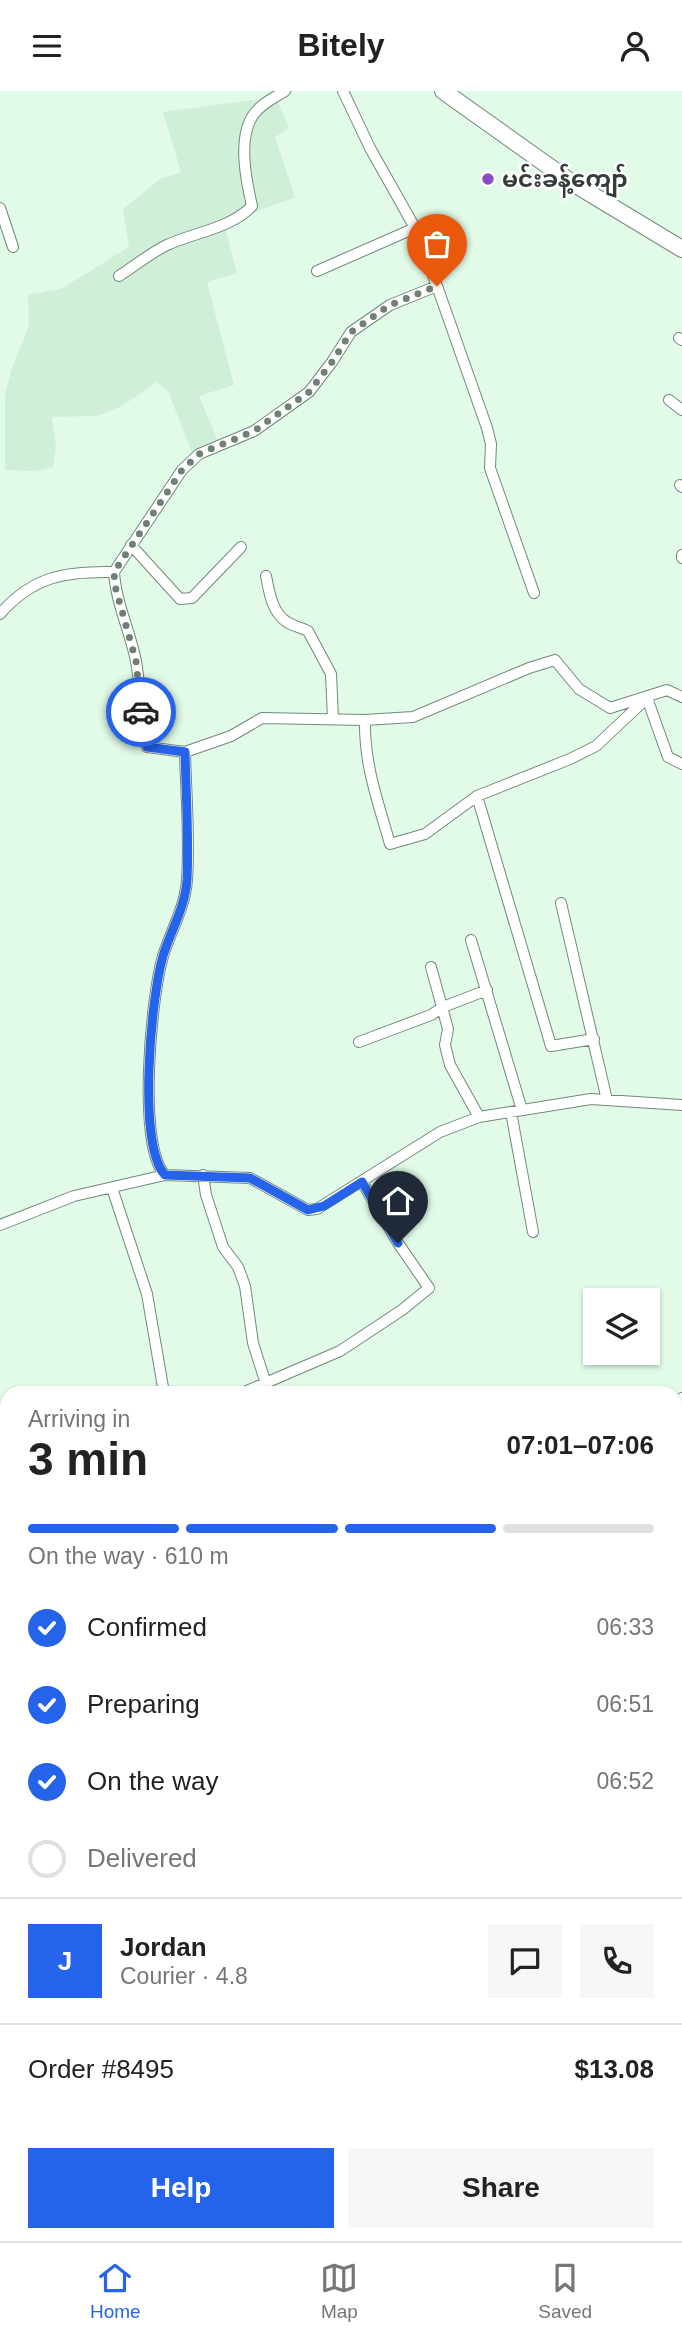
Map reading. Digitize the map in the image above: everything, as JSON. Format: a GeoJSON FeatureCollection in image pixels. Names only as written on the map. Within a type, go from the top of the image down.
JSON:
{"type":"FeatureCollection","features":[{"type":"Feature","properties":{"kind":"highway"},"geometry":{"type":"LineString","coordinates":[[443,91],[571,181],[682,249]]}},
{"type":"Feature","properties":{"kind":"street"},"geometry":{"type":"LineString","coordinates":[[120,276],[167,245],[203,234],[246,212],[252,206],[247,184],[247,128],[253,115],[264,104],[285,91]]}},
{"type":"Feature","properties":{"kind":"street"},"geometry":{"type":"LineString","coordinates":[[343,91],[370,148],[415,228],[487,428],[491,445],[490,468],[534,593]]}},
{"type":"Feature","properties":{"kind":"street"},"geometry":{"type":"LineString","coordinates":[[0,208],[13,247]]}},
{"type":"Feature","properties":{"kind":"street"},"geometry":{"type":"LineString","coordinates":[[317,271],[415,228]]}},
{"type":"Feature","properties":{"kind":"street"},"geometry":{"type":"LineString","coordinates":[[437,286],[390,305],[351,332],[309,392],[298,400],[254,431],[199,454],[182,470],[114,572],[115,586],[136,661],[142,727],[147,747],[185,752],[231,736],[262,718],[365,720],[413,717],[529,668],[555,660],[579,689],[610,708],[667,690],[682,697]]}},
{"type":"Feature","properties":{"kind":"street"},"geometry":{"type":"LineString","coordinates":[[668,400],[682,410]]}},
{"type":"Feature","properties":{"kind":"street"},"geometry":{"type":"LineString","coordinates":[[131,545],[180,600],[185,601],[192,598],[241,547]]}},
{"type":"Feature","properties":{"kind":"street"},"geometry":{"type":"LineString","coordinates":[[0,614],[15,597],[40,582],[64,573],[114,572]]}},
{"type":"Feature","properties":{"kind":"street"},"geometry":{"type":"LineString","coordinates":[[265,576],[271,599],[279,615],[287,622],[308,631],[331,674],[333,719]]}},
{"type":"Feature","properties":{"kind":"street"},"geometry":{"type":"LineString","coordinates":[[365,720],[364,747],[368,767],[390,844],[425,834],[477,796],[596,746],[647,698]]}},
{"type":"Feature","properties":{"kind":"street"},"geometry":{"type":"LineString","coordinates":[[647,698],[668,757],[682,764]]}},
{"type":"Feature","properties":{"kind":"street"},"geometry":{"type":"LineString","coordinates":[[165,1175],[158,1168],[153,1150],[149,1109],[150,1047],[163,957],[183,906],[187,879],[185,752]]}},
{"type":"Feature","properties":{"kind":"street"},"geometry":{"type":"LineString","coordinates":[[477,796],[551,1047],[594,1039]]}},
{"type":"Feature","properties":{"kind":"street"},"geometry":{"type":"LineString","coordinates":[[561,903],[607,1100]]}},
{"type":"Feature","properties":{"kind":"street"},"geometry":{"type":"LineString","coordinates":[[471,940],[522,1110]]}},
{"type":"Feature","properties":{"kind":"street"},"geometry":{"type":"LineString","coordinates":[[431,967],[448,1029],[444,1045],[450,1065],[479,1117]]}},
{"type":"Feature","properties":{"kind":"street"},"geometry":{"type":"LineString","coordinates":[[359,1042],[487,990]]}},
{"type":"Feature","properties":{"kind":"street"},"geometry":{"type":"LineString","coordinates":[[0,1225],[74,1196],[165,1175],[250,1178],[308,1210],[324,1206],[440,1132],[479,1117],[591,1099],[682,1105]]}},
{"type":"Feature","properties":{"kind":"street"},"geometry":{"type":"LineString","coordinates":[[511,1112],[533,1232]]}},
{"type":"Feature","properties":{"kind":"street"},"geometry":{"type":"LineString","coordinates":[[203,1175],[206,1195],[223,1247],[239,1267],[245,1286],[262,1386]]}},
{"type":"Feature","properties":{"kind":"street"},"geometry":{"type":"LineString","coordinates":[[266,1386],[340,1351],[402,1310],[429,1288],[398,1243],[362,1182]]}},
{"type":"Feature","properties":{"kind":"street"},"geometry":{"type":"LineString","coordinates":[[113,1188],[147,1294],[163,1386]]}},
{"type":"Feature","properties":{"kind":"shaded area"},"geometry":{"type":"Polygon","coordinates":[[[271,91],[286,91],[277,99],[289,128],[275,137],[295,197],[224,224],[237,273],[207,282],[234,385],[199,396],[218,441],[192,453],[168,391],[157,382],[122,406],[97,416],[52,417],[56,448],[53,467],[35,471],[5,470],[5,395],[11,371],[29,325],[28,295],[61,289],[129,247],[123,209],[160,179],[181,172],[163,112],[259,99],[271,91]]]}},
{"type":"Feature","properties":{"kind":"way so far"},"geometry":{"type":"LineString","coordinates":[[141,712],[136,661],[115,586],[114,572],[182,470],[199,454],[254,431],[309,392],[351,332],[390,305],[437,286]]}},
{"type":"Feature","properties":{"kind":"place","name":"မင်းခန့်ကျော်"},"geometry":{"type":"Point","coordinates":[488,179]}},
{"type":"Feature","properties":{"kind":"route"},"geometry":{"type":"LineString","coordinates":[[141,712],[147,747],[185,752],[187,879],[183,906],[163,957],[152,1019],[149,1109],[153,1150],[158,1168],[165,1175],[250,1178],[308,1210],[324,1206],[362,1182],[398,1243]]}}]}
